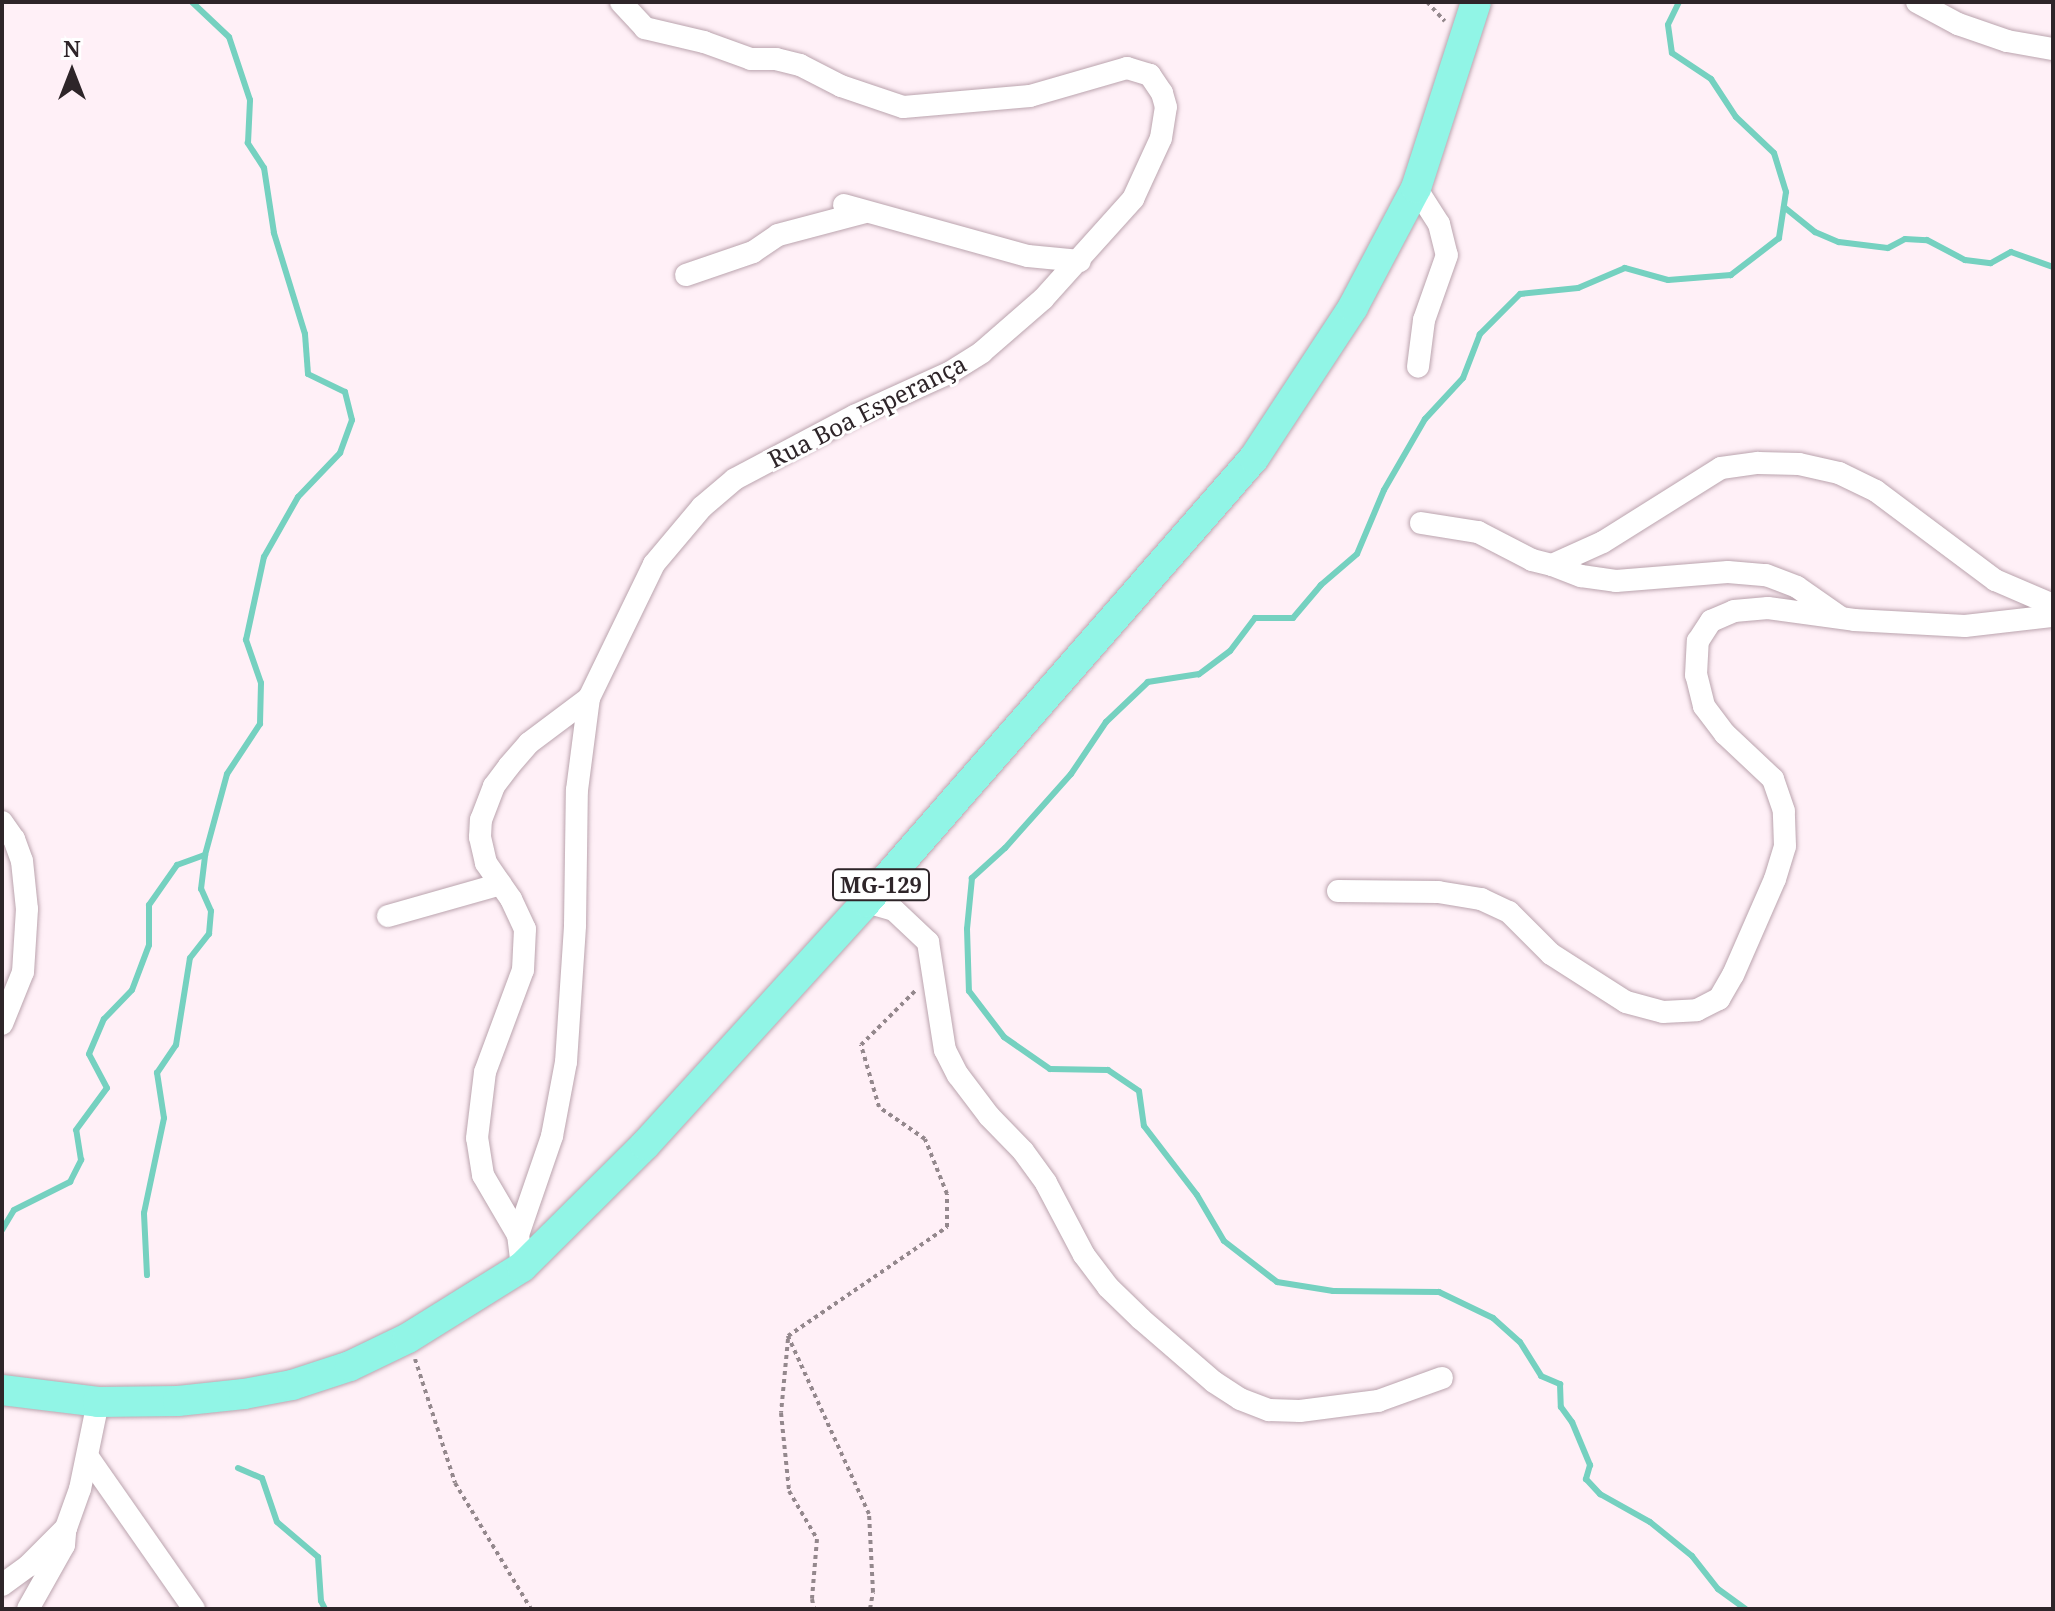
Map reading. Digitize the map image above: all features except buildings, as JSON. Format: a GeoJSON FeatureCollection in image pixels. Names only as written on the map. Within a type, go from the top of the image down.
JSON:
{"type":"FeatureCollection","features":[{"type":"Feature","properties":{"kind":"main road","name":"MG-129"},"geometry":{"type":"LineString","coordinates":[[2,1390],[98,1402],[178,1401],[280,1387],[350,1366],[408,1338],[522,1267],[645,1145],[866,902],[1254,458],[1353,307],[1416,188],[1476,2]]}},
{"type":"Feature","properties":{"kind":"street","name":"Rua Boa Esperança"},"geometry":{"type":"LineString","coordinates":[[522,1267],[518,1235],[552,1136],[566,1062],[575,925],[577,790],[589,698],[654,564],[702,507],[735,479],[960,366],[1011,327],[1080,261],[1133,199],[1161,138],[1166,107],[1162,93],[1150,75],[1127,68],[1030,96],[903,107],[841,86],[800,65],[776,59],[751,59],[704,42],[645,28],[621,2]]}},
{"type":"Feature","properties":{"kind":"street"},"geometry":{"type":"LineString","coordinates":[[1917,2],[1958,24],[2007,41],[2053,49]]}},
{"type":"Feature","properties":{"kind":"street"},"geometry":{"type":"LineString","coordinates":[[1416,188],[1439,224],[1447,255],[1424,320],[1418,367]]}},
{"type":"Feature","properties":{"kind":"street"},"geometry":{"type":"LineString","coordinates":[[686,275],[753,252],[778,235],[854,209],[1028,256],[1080,261]]}},
{"type":"Feature","properties":{"kind":"street"},"geometry":{"type":"LineString","coordinates":[[1552,565],[1603,542],[1721,468],[1758,463],[1799,464],[1839,473],[1876,491],[1995,580],[2053,605]]}},
{"type":"Feature","properties":{"kind":"street"},"geometry":{"type":"LineString","coordinates":[[1421,523],[1451,525],[1478,532],[1532,560],[1581,576],[1616,581],[1653,581],[1728,572],[1766,575],[1797,587],[1843,618]]}},
{"type":"Feature","properties":{"kind":"street"},"geometry":{"type":"LineString","coordinates":[[1338,891],[1438,892],[1481,899],[1509,912],[1551,954],[1626,1002],[1663,1012],[1697,1010],[1719,999],[1733,975],[1775,879],[1785,846],[1784,811],[1773,779],[1725,734],[1704,706],[1696,675],[1698,641],[1711,621],[1734,611],[1768,608],[1843,618],[1965,626],[2053,616]]}},
{"type":"Feature","properties":{"kind":"street"},"geometry":{"type":"LineString","coordinates":[[518,1235],[483,1175],[477,1138],[485,1072],[526,956],[525,929],[486,863],[480,837],[486,804],[494,786],[529,743],[589,698]]}},
{"type":"Feature","properties":{"kind":"street"},"geometry":{"type":"LineString","coordinates":[[2,822],[14,839],[22,861],[27,909],[23,972],[2,1024]]}},
{"type":"Feature","properties":{"kind":"street"},"geometry":{"type":"LineString","coordinates":[[388,916],[501,884]]}},
{"type":"Feature","properties":{"kind":"street"},"geometry":{"type":"LineString","coordinates":[[866,902],[894,910],[928,942],[945,1050],[958,1075],[989,1116],[1023,1151],[1046,1183],[1084,1255],[1108,1287],[1214,1382],[1240,1399],[1269,1410],[1300,1411],[1378,1401],[1442,1378]]}},
{"type":"Feature","properties":{"kind":"street"},"geometry":{"type":"LineString","coordinates":[[28,1609],[64,1545],[66,1528],[88,1457],[98,1402]]}},
{"type":"Feature","properties":{"kind":"street"},"geometry":{"type":"LineString","coordinates":[[88,1457],[194,1609]]}},
{"type":"Feature","properties":{"kind":"street"},"geometry":{"type":"LineString","coordinates":[[2,1585],[28,1566],[66,1528]]}},
{"type":"Feature","properties":{"kind":"path"},"geometry":{"type":"LineString","coordinates":[[788,1336],[947,1227],[947,1194],[925,1139],[879,1107],[861,1045],[932,975]]}},
{"type":"Feature","properties":{"kind":"path"},"geometry":{"type":"LineString","coordinates":[[788,1336],[781,1413],[789,1491],[817,1539],[812,1599],[814,1609]]}},
{"type":"Feature","properties":{"kind":"path"},"geometry":{"type":"LineString","coordinates":[[788,1336],[869,1514],[873,1592],[870,1609]]}},
{"type":"Feature","properties":{"kind":"path"},"geometry":{"type":"LineString","coordinates":[[408,1338],[455,1483],[531,1609]]}},
{"type":"Feature","properties":{"kind":"waterway"},"geometry":{"type":"LineString","coordinates":[[2,1230],[14,1210],[70,1182],[81,1160],[76,1130],[107,1088],[89,1054],[104,1019],[132,990],[149,945],[149,905],[177,865],[205,855],[227,774],[260,724],[261,683],[246,640],[264,557],[298,497],[340,453],[352,420],[345,392],[308,374],[305,334],[274,233],[264,168],[248,143],[250,100],[229,37],[192,2]]}},
{"type":"Feature","properties":{"kind":"waterway"},"geometry":{"type":"LineString","coordinates":[[1679,2],[1668,25],[1672,53],[1711,79],[1736,117],[1774,153],[1786,192],[1779,238],[1731,275],[1668,280],[1625,268],[1578,288],[1520,294],[1480,334],[1463,378],[1425,419],[1384,490],[1357,554],[1321,585],[1293,618],[1255,618],[1230,651],[1199,674],[1148,682],[1106,722],[1071,774],[1005,848],[972,878],[967,929],[969,991],[1004,1037],[1050,1069],[1108,1070],[1139,1091],[1144,1126],[1197,1195],[1224,1241],[1277,1282],[1333,1291],[1439,1292],[1493,1318],[1520,1342],[1541,1376],[1560,1384],[1561,1407],[1572,1422],[1590,1465],[1586,1479],[1600,1494],[1650,1522],[1692,1556],[1718,1589],[1746,1609]]}},
{"type":"Feature","properties":{"kind":"waterway"},"geometry":{"type":"LineString","coordinates":[[1784,207],[1815,232],[1839,242],[1888,248],[1905,239],[1927,240],[1965,260],[1991,263],[2011,252],[2053,267]]}},
{"type":"Feature","properties":{"kind":"waterway"},"geometry":{"type":"LineString","coordinates":[[147,1275],[144,1213],[164,1118],[157,1073],[176,1045],[190,958],[209,934],[211,911],[201,889],[205,855]]}},
{"type":"Feature","properties":{"kind":"waterway"},"geometry":{"type":"LineString","coordinates":[[238,1468],[262,1478],[277,1522],[318,1557],[321,1601],[325,1609]]}}]}
